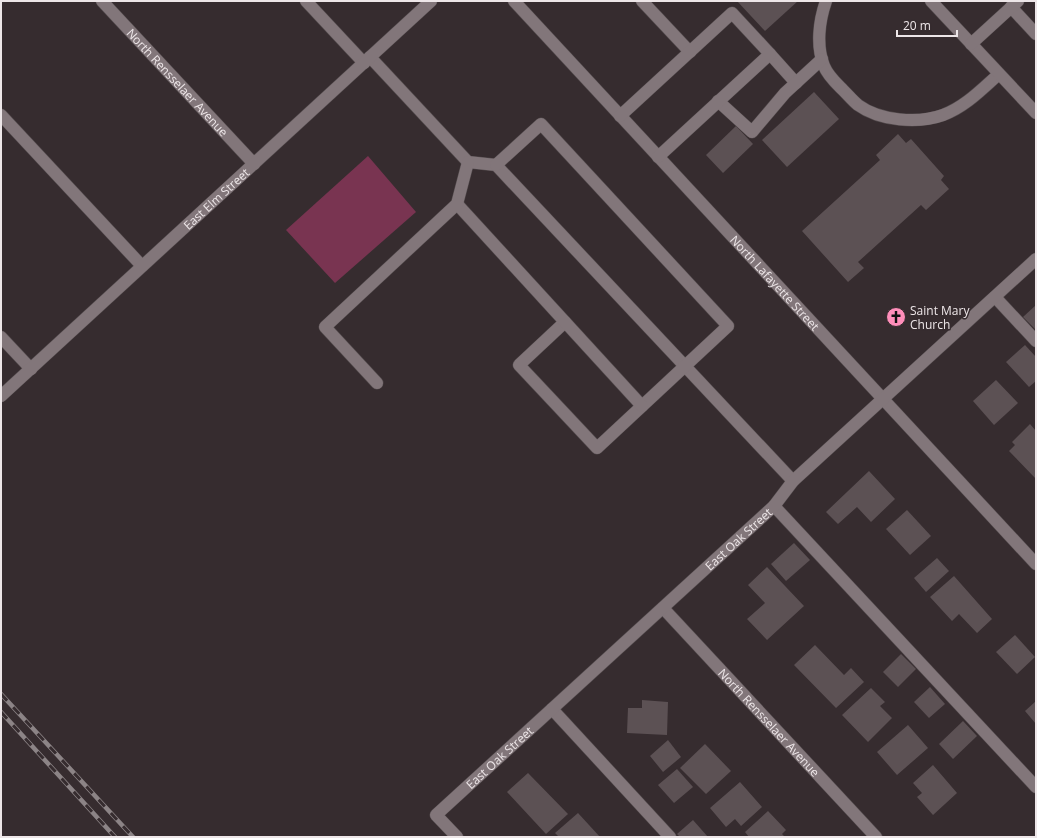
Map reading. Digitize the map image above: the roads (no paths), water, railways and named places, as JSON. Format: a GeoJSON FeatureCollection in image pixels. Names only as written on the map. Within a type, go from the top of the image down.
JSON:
{"type":"FeatureCollection","features":[{"type":"Feature","properties":{"kind":"street","name":"North Rensselaer Avenue"},"geometry":{"type":"LineString","coordinates":[[102,1],[254,164]]}},
{"type":"Feature","properties":{"kind":"street"},"geometry":{"type":"LineString","coordinates":[[306,1],[468,162],[496,165],[793,481]]}},
{"type":"Feature","properties":{"kind":"street","name":"East Elm Street"},"geometry":{"type":"LineString","coordinates":[[1,396],[431,1]]}},
{"type":"Feature","properties":{"kind":"street","name":"North Lafayette Street"},"geometry":{"type":"LineString","coordinates":[[514,1],[1036,564]]}},
{"type":"Feature","properties":{"kind":"street"},"geometry":{"type":"LineString","coordinates":[[642,1],[690,52]]}},
{"type":"Feature","properties":{"kind":"street"},"geometry":{"type":"LineString","coordinates":[[826,1],[821,15],[820,34],[820,50],[824,67],[834,81],[858,105],[876,114],[907,119],[942,116],[954,110],[977,94],[999,74]]}},
{"type":"Feature","properties":{"kind":"street"},"geometry":{"type":"LineString","coordinates":[[931,1],[1036,114]]}},
{"type":"Feature","properties":{"kind":"street"},"geometry":{"type":"LineString","coordinates":[[971,44],[1015,4],[1036,34]]}},
{"type":"Feature","properties":{"kind":"street"},"geometry":{"type":"LineString","coordinates":[[620,116],[732,13],[796,83]]}},
{"type":"Feature","properties":{"kind":"street"},"geometry":{"type":"LineString","coordinates":[[658,157],[770,54]]}},
{"type":"Feature","properties":{"kind":"street"},"geometry":{"type":"LineString","coordinates":[[718,102],[752,132],[796,83],[822,59]]}},
{"type":"Feature","properties":{"kind":"street"},"geometry":{"type":"LineString","coordinates":[[1,115],[142,266]]}},
{"type":"Feature","properties":{"kind":"street"},"geometry":{"type":"LineString","coordinates":[[496,165],[541,124],[728,326],[597,448],[520,365],[565,322]]}},
{"type":"Feature","properties":{"kind":"street"},"geometry":{"type":"LineString","coordinates":[[377,383],[325,327],[457,204],[468,162]]}},
{"type":"Feature","properties":{"kind":"street"},"geometry":{"type":"LineString","coordinates":[[457,204],[642,406]]}},
{"type":"Feature","properties":{"kind":"street","name":"East Oak Street"},"geometry":{"type":"LineString","coordinates":[[457,837],[436,815],[774,506],[793,481],[1036,259]]}},
{"type":"Feature","properties":{"kind":"street"},"geometry":{"type":"LineString","coordinates":[[995,297],[1036,341]]}},
{"type":"Feature","properties":{"kind":"street"},"geometry":{"type":"LineString","coordinates":[[1,337],[31,369]]}},
{"type":"Feature","properties":{"kind":"street"},"geometry":{"type":"LineString","coordinates":[[774,506],[1036,787]]}},
{"type":"Feature","properties":{"kind":"street","name":"North Rensselaer Avenue"},"geometry":{"type":"LineString","coordinates":[[663,608],[876,837]]}},
{"type":"Feature","properties":{"kind":"street"},"geometry":{"type":"LineString","coordinates":[[552,709],[670,837]]}},
{"type":"Feature","properties":{"kind":"railway"},"geometry":{"type":"LineString","coordinates":[[1,694],[133,837]]}},
{"type":"Feature","properties":{"kind":"railway"},"geometry":{"type":"LineString","coordinates":[[1,712],[115,837]]}},
{"type":"Feature","properties":{"kind":"place","name":"Saint Mary Church"},"geometry":{"type":"Point","coordinates":[896,317]}}]}
